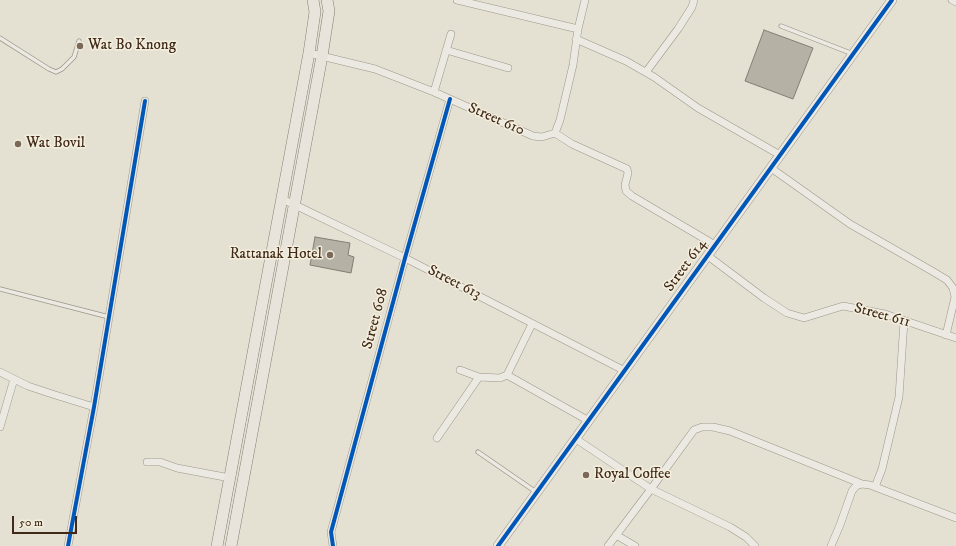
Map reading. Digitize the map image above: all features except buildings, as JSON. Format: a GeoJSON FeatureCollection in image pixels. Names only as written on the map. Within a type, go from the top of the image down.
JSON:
{"type":"FeatureCollection","features":[{"type":"Feature","properties":{"kind":"main road"},"geometry":{"type":"LineString","coordinates":[[217,546],[309,53],[315,12],[313,0]]}},
{"type":"Feature","properties":{"kind":"main road"},"geometry":{"type":"LineString","coordinates":[[231,546],[322,56],[328,12],[327,0]]}},
{"type":"Feature","properties":{"kind":"street"},"geometry":{"type":"LineString","coordinates":[[457,0],[578,29]]}},
{"type":"Feature","properties":{"kind":"street"},"geometry":{"type":"LineString","coordinates":[[585,0],[576,39],[573,65],[560,120],[555,133],[572,144],[627,169],[628,173],[625,185],[626,190],[632,196],[715,245]]}},
{"type":"Feature","properties":{"kind":"street"},"geometry":{"type":"LineString","coordinates":[[646,72],[678,29],[692,7],[694,0]]}},
{"type":"Feature","properties":{"kind":"street","name":"Street 614"},"geometry":{"type":"LineString","coordinates":[[498,546],[892,0]]}},
{"type":"Feature","properties":{"kind":"street"},"geometry":{"type":"LineString","coordinates":[[952,0],[956,2]]}},
{"type":"Feature","properties":{"kind":"street"},"geometry":{"type":"LineString","coordinates":[[434,92],[451,34]]}},
{"type":"Feature","properties":{"kind":"street"},"geometry":{"type":"LineString","coordinates":[[576,39],[626,61],[646,72],[698,108],[780,155]]}},
{"type":"Feature","properties":{"kind":"street"},"geometry":{"type":"LineString","coordinates":[[446,50],[508,68]]}},
{"type":"Feature","properties":{"kind":"street","name":"Street 610"},"geometry":{"type":"LineString","coordinates":[[309,53],[375,69],[434,92],[533,136],[542,137],[555,133]]}},
{"type":"Feature","properties":{"kind":"street","name":"Street 608"},"geometry":{"type":"LineString","coordinates":[[333,546],[331,532],[405,258],[450,99]]}},
{"type":"Feature","properties":{"kind":"street"},"geometry":{"type":"LineString","coordinates":[[68,546],[94,407],[145,101]]}},
{"type":"Feature","properties":{"kind":"street"},"geometry":{"type":"LineString","coordinates":[[771,168],[850,224],[947,280],[953,288],[955,297],[946,335]]}},
{"type":"Feature","properties":{"kind":"street","name":"Street 613"},"geometry":{"type":"LineString","coordinates":[[282,200],[405,258],[625,370]]}},
{"type":"Feature","properties":{"kind":"street","name":"Street 611"},"geometry":{"type":"LineString","coordinates":[[708,256],[764,298],[787,313],[804,318],[843,306],[885,314],[956,338]]}},
{"type":"Feature","properties":{"kind":"street"},"geometry":{"type":"LineString","coordinates":[[875,487],[882,469],[898,397],[904,321]]}},
{"type":"Feature","properties":{"kind":"street"},"geometry":{"type":"LineString","coordinates":[[460,370],[479,377],[500,378],[507,375],[532,324]]}},
{"type":"Feature","properties":{"kind":"street"},"geometry":{"type":"LineString","coordinates":[[0,372],[28,386],[94,407]]}},
{"type":"Feature","properties":{"kind":"street"},"geometry":{"type":"LineString","coordinates":[[507,375],[589,420]]}},
{"type":"Feature","properties":{"kind":"street"},"geometry":{"type":"LineString","coordinates":[[437,438],[479,377]]}},
{"type":"Feature","properties":{"kind":"street"},"geometry":{"type":"LineString","coordinates":[[0,427],[14,379]]}},
{"type":"Feature","properties":{"kind":"street"},"geometry":{"type":"LineString","coordinates":[[608,546],[694,430],[702,427],[712,427],[730,431],[862,484],[875,487],[956,518]]}},
{"type":"Feature","properties":{"kind":"street"},"geometry":{"type":"LineString","coordinates":[[576,439],[651,489],[730,527],[746,537],[755,546]]}},
{"type":"Feature","properties":{"kind":"street"},"geometry":{"type":"LineString","coordinates":[[147,462],[160,462],[177,468],[230,478]]}},
{"type":"Feature","properties":{"kind":"street"},"geometry":{"type":"LineString","coordinates":[[831,546],[852,490],[856,486],[862,484]]}},
{"type":"Feature","properties":{"kind":"street"},"geometry":{"type":"LineString","coordinates":[[616,535],[634,546]]}},
{"type":"Feature","properties":{"kind":"lane"},"geometry":{"type":"LineString","coordinates":[[781,26],[854,54]]}},
{"type":"Feature","properties":{"kind":"lane"},"geometry":{"type":"LineString","coordinates":[[0,38],[56,72],[62,69],[74,57],[79,41]]}},
{"type":"Feature","properties":{"kind":"lane"},"geometry":{"type":"LineString","coordinates":[[0,289],[109,317]]}},
{"type":"Feature","properties":{"kind":"lane"},"geometry":{"type":"LineString","coordinates":[[478,452],[537,492]]}},
{"type":"Feature","properties":{"kind":"cycle path"},"geometry":{"type":"LineString","coordinates":[[498,546],[892,0]]}},
{"type":"Feature","properties":{"kind":"cycle path"},"geometry":{"type":"LineString","coordinates":[[333,546],[331,532],[405,258],[450,99]]}},
{"type":"Feature","properties":{"kind":"cycle path"},"geometry":{"type":"LineString","coordinates":[[68,546],[94,407],[145,101]]}},
{"type":"Feature","properties":{"kind":"place","name":"Wat Bo Knong"},"geometry":{"type":"Point","coordinates":[80,46]}},
{"type":"Feature","properties":{"kind":"place","name":"Wat Bovil"},"geometry":{"type":"Point","coordinates":[18,144]}},
{"type":"Feature","properties":{"kind":"place","name":"Rattanak Hotel"},"geometry":{"type":"Point","coordinates":[330,255]}},
{"type":"Feature","properties":{"kind":"place","name":"Royal Coffee"},"geometry":{"type":"Point","coordinates":[586,475]}}]}
